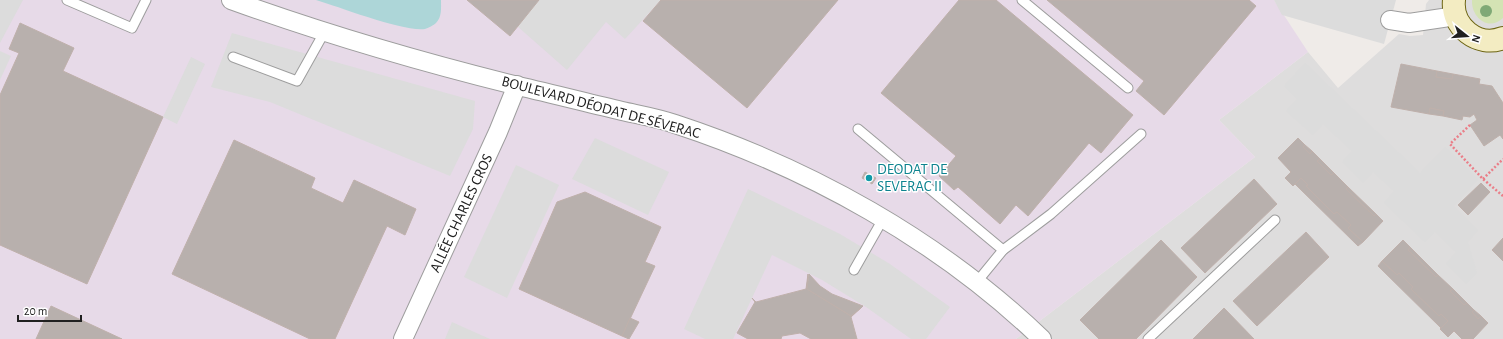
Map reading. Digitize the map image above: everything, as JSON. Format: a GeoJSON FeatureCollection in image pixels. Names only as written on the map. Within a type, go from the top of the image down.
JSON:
{"type":"FeatureCollection","features":[{"type":"Feature","properties":{"kind":"main road"},"geometry":{"type":"LineString","coordinates":[[1455,8],[1460,25],[1467,33],[1476,38],[1498,43]]}},
{"type":"Feature","properties":{"kind":"street","name":"BOULEVARD DÉODAT DE SÉVERAC"},"geometry":{"type":"LineString","coordinates":[[231,0],[325,31],[517,86],[672,123],[736,146],[810,179],[883,219],[912,237],[976,283],[1042,339]]}},
{"type":"Feature","properties":{"kind":"street"},"geometry":{"type":"LineString","coordinates":[[1390,20],[1409,23],[1455,8]]}},
{"type":"Feature","properties":{"kind":"street","name":"ALLÉE CHARLES CROS"},"geometry":{"type":"LineString","coordinates":[[403,339],[498,132],[517,86]]}},
{"type":"Feature","properties":{"kind":"lane"},"geometry":{"type":"LineString","coordinates":[[66,0],[132,28],[146,0]]}},
{"type":"Feature","properties":{"kind":"lane"},"geometry":{"type":"LineString","coordinates":[[1022,0],[1128,88]]}},
{"type":"Feature","properties":{"kind":"lane"},"geometry":{"type":"LineString","coordinates":[[233,57],[297,81],[325,31]]}},
{"type":"Feature","properties":{"kind":"lane"},"geometry":{"type":"LineString","coordinates":[[858,129],[1003,250]]}},
{"type":"Feature","properties":{"kind":"lane"},"geometry":{"type":"LineString","coordinates":[[976,283],[1003,250],[1051,214],[1141,134]]}},
{"type":"Feature","properties":{"kind":"lane"},"geometry":{"type":"LineString","coordinates":[[854,270],[883,219]]}},
{"type":"Feature","properties":{"kind":"lane"},"geometry":{"type":"LineString","coordinates":[[1148,339],[1275,220]]}},
{"type":"Feature","properties":{"kind":"path"},"geometry":{"type":"LineString","coordinates":[[1470,125],[1450,144],[1483,179],[1503,196]]}},
{"type":"Feature","properties":{"kind":"path"},"geometry":{"type":"LineString","coordinates":[[1483,179],[1503,159]]}},
{"type":"Feature","properties":{"kind":"shaded area"},"geometry":{"type":"Polygon","coordinates":[[[0,0],[1274,0],[1308,52],[1219,120],[1255,157],[1016,339],[0,339],[0,0]]]}},
{"type":"Feature","properties":{"kind":"shaded area"},"geometry":{"type":"Polygon","coordinates":[[[0,0],[23,0],[0,43],[0,0]]]}},
{"type":"Feature","properties":{"kind":"shaded area"},"geometry":{"type":"Polygon","coordinates":[[[539,0],[661,0],[625,39],[606,22],[567,70],[517,26],[539,0]]]}},
{"type":"Feature","properties":{"kind":"shaded area"},"geometry":{"type":"Polygon","coordinates":[[[1274,0],[1396,0],[1384,44],[1282,15],[1274,0]]]}},
{"type":"Feature","properties":{"kind":"shaded area"},"geometry":{"type":"Polygon","coordinates":[[[1429,0],[1503,0],[1503,339],[1016,339],[1255,157],[1219,120],[1308,52],[1338,88],[1399,34],[1410,36],[1423,35],[1426,4],[1429,0]]]}},
{"type":"Feature","properties":{"kind":"shaded area"},"geometry":{"type":"Polygon","coordinates":[[[232,33],[475,101],[473,129],[450,176],[270,102],[211,87],[232,33]]]}},
{"type":"Feature","properties":{"kind":"shaded area"},"geometry":{"type":"Polygon","coordinates":[[[0,51],[11,56],[0,80],[0,51]]]}},
{"type":"Feature","properties":{"kind":"shaded area"},"geometry":{"type":"Polygon","coordinates":[[[191,57],[205,64],[177,124],[163,117],[191,57]]]}},
{"type":"Feature","properties":{"kind":"shaded area"},"geometry":{"type":"Polygon","coordinates":[[[1305,63],[1420,173],[1445,147],[1478,179],[1454,206],[1478,230],[1468,242],[1477,273],[1466,284],[1446,264],[1456,252],[1435,232],[1425,242],[1384,203],[1394,191],[1373,172],[1363,183],[1342,162],[1352,151],[1323,124],[1313,135],[1286,111],[1297,99],[1284,86],[1305,63]]]}},
{"type":"Feature","properties":{"kind":"shaded area"},"geometry":{"type":"Polygon","coordinates":[[[595,138],[669,172],[648,215],[572,179],[595,138]]]}},
{"type":"Feature","properties":{"kind":"shaded area"},"geometry":{"type":"Polygon","coordinates":[[[516,165],[559,185],[507,298],[464,277],[516,165]]]}},
{"type":"Feature","properties":{"kind":"shaded area"},"geometry":{"type":"Polygon","coordinates":[[[748,189],[840,234],[890,264],[950,307],[926,339],[911,339],[866,307],[822,280],[772,255],[733,339],[705,339],[684,329],[748,189]]]}},
{"type":"Feature","properties":{"kind":"shaded area"},"geometry":{"type":"Polygon","coordinates":[[[452,322],[490,339],[445,339],[452,322]]]}},
{"type":"Feature","properties":{"kind":"green space"},"geometry":{"type":"Polygon","coordinates":[[[1472,0],[1503,0],[1503,18],[1492,23],[1482,21],[1474,12],[1472,0]]]}},
{"type":"Feature","properties":{"kind":"water"},"geometry":{"type":"Polygon","coordinates":[[[316,0],[441,0],[441,12],[438,21],[434,25],[425,29],[415,29],[387,23],[316,0]]]}},
{"type":"Feature","properties":{"kind":"building"},"geometry":{"type":"Polygon","coordinates":[[[467,0],[539,0],[510,36],[467,0]]]}},
{"type":"Feature","properties":{"kind":"building"},"geometry":{"type":"Polygon","coordinates":[[[661,0],[838,0],[747,108],[643,21],[661,0]]]}},
{"type":"Feature","properties":{"kind":"building"},"geometry":{"type":"Polygon","coordinates":[[[959,0],[996,0],[1133,115],[1101,153],[1089,143],[1028,216],[1016,205],[1000,224],[958,187],[954,190],[939,176],[956,156],[881,93],[959,0]]]}},
{"type":"Feature","properties":{"kind":"building"},"geometry":{"type":"Polygon","coordinates":[[[1047,0],[1249,0],[1256,6],[1164,115],[1136,91],[1144,81],[1047,0]]]}},
{"type":"Feature","properties":{"kind":"building"},"geometry":{"type":"Polygon","coordinates":[[[20,23],[74,48],[63,71],[163,117],[87,284],[0,245],[0,95],[19,53],[9,49],[20,23]]]}},
{"type":"Feature","properties":{"kind":"building"},"geometry":{"type":"Polygon","coordinates":[[[1401,64],[1437,71],[1436,77],[1452,79],[1453,74],[1480,79],[1479,84],[1492,86],[1503,103],[1503,139],[1500,135],[1484,146],[1470,125],[1477,120],[1474,114],[1470,117],[1463,116],[1462,120],[1443,116],[1444,111],[1430,108],[1429,114],[1391,107],[1401,64]]]}},
{"type":"Feature","properties":{"kind":"building"},"geometry":{"type":"Polygon","coordinates":[[[1437,71],[1453,74],[1452,79],[1436,77],[1437,71]]]}},
{"type":"Feature","properties":{"kind":"building"},"geometry":{"type":"Polygon","coordinates":[[[1430,108],[1444,111],[1443,116],[1429,114],[1430,108]]]}},
{"type":"Feature","properties":{"kind":"building"},"geometry":{"type":"Polygon","coordinates":[[[1298,138],[1305,145],[1303,147],[1310,154],[1312,151],[1320,159],[1317,161],[1331,175],[1334,173],[1348,187],[1346,189],[1374,216],[1376,214],[1383,221],[1363,242],[1348,228],[1351,225],[1337,212],[1334,214],[1306,186],[1308,185],[1301,178],[1293,186],[1285,178],[1291,172],[1278,158],[1298,138]]]}},
{"type":"Feature","properties":{"kind":"building"},"geometry":{"type":"Polygon","coordinates":[[[234,140],[315,178],[311,188],[343,203],[354,180],[416,209],[405,235],[387,226],[335,339],[310,339],[172,274],[234,140]]]}},
{"type":"Feature","properties":{"kind":"building"},"geometry":{"type":"Polygon","coordinates":[[[1305,145],[1312,151],[1310,154],[1303,147],[1305,145]]]}},
{"type":"Feature","properties":{"kind":"building"},"geometry":{"type":"Polygon","coordinates":[[[1320,159],[1334,173],[1331,175],[1317,161],[1320,159]]]}},
{"type":"Feature","properties":{"kind":"building","name":"DEODAT DE SEVERAC II"},"geometry":{"type":"Polygon","coordinates":[[[865,172],[876,178],[872,184],[862,178],[865,172]]]}},
{"type":"Feature","properties":{"kind":"building"},"geometry":{"type":"Polygon","coordinates":[[[1301,178],[1308,185],[1306,186],[1334,214],[1337,212],[1351,225],[1348,228],[1363,242],[1358,246],[1295,184],[1301,178]]]}},
{"type":"Feature","properties":{"kind":"building"},"geometry":{"type":"Polygon","coordinates":[[[1254,179],[1277,204],[1205,273],[1181,248],[1254,179]]]}},
{"type":"Feature","properties":{"kind":"building"},"geometry":{"type":"Polygon","coordinates":[[[1481,183],[1490,192],[1468,215],[1458,205],[1481,183]]]}},
{"type":"Feature","properties":{"kind":"building"},"geometry":{"type":"Polygon","coordinates":[[[1348,187],[1376,214],[1374,216],[1346,189],[1348,187]]]}},
{"type":"Feature","properties":{"kind":"building"},"geometry":{"type":"Polygon","coordinates":[[[585,192],[661,227],[645,262],[655,266],[622,336],[519,289],[557,202],[585,192]]]}},
{"type":"Feature","properties":{"kind":"building"},"geometry":{"type":"Polygon","coordinates":[[[1306,232],[1329,257],[1257,326],[1233,301],[1306,232]]]}},
{"type":"Feature","properties":{"kind":"building"},"geometry":{"type":"Polygon","coordinates":[[[1503,238],[1503,261],[1492,250],[1503,238]]]}},
{"type":"Feature","properties":{"kind":"building"},"geometry":{"type":"Polygon","coordinates":[[[1161,240],[1197,277],[1136,339],[1099,339],[1080,320],[1161,240]]]}},
{"type":"Feature","properties":{"kind":"building"},"geometry":{"type":"Polygon","coordinates":[[[1403,240],[1410,247],[1408,250],[1436,277],[1438,275],[1453,289],[1450,291],[1464,305],[1467,303],[1474,310],[1472,312],[1478,319],[1481,316],[1488,323],[1473,339],[1462,339],[1454,331],[1448,337],[1440,329],[1448,321],[1441,314],[1439,316],[1411,289],[1413,287],[1399,273],[1397,275],[1382,261],[1403,240]]]}},
{"type":"Feature","properties":{"kind":"building"},"geometry":{"type":"Polygon","coordinates":[[[1410,247],[1438,275],[1436,277],[1408,250],[1410,247]]]}},
{"type":"Feature","properties":{"kind":"building"},"geometry":{"type":"Polygon","coordinates":[[[1382,261],[1397,275],[1399,273],[1413,287],[1411,289],[1439,316],[1441,314],[1448,321],[1441,328],[1378,266],[1382,261]]]}},
{"type":"Feature","properties":{"kind":"building"},"geometry":{"type":"Polygon","coordinates":[[[808,274],[807,289],[851,316],[863,306],[851,317],[857,339],[811,339],[800,333],[782,336],[781,339],[748,339],[737,333],[755,302],[752,298],[756,302],[806,289],[808,274]]]}},
{"type":"Feature","properties":{"kind":"building"},"geometry":{"type":"Polygon","coordinates":[[[809,274],[820,286],[832,294],[863,306],[851,316],[807,289],[809,274]]]}},
{"type":"Feature","properties":{"kind":"building"},"geometry":{"type":"Polygon","coordinates":[[[1453,289],[1467,303],[1464,305],[1450,291],[1453,289]]]}},
{"type":"Feature","properties":{"kind":"building"},"geometry":{"type":"Polygon","coordinates":[[[51,306],[122,339],[36,339],[51,306]]]}},
{"type":"Feature","properties":{"kind":"building"},"geometry":{"type":"Polygon","coordinates":[[[1224,308],[1254,339],[1193,339],[1224,308]]]}},
{"type":"Feature","properties":{"kind":"building"},"geometry":{"type":"Polygon","coordinates":[[[1474,310],[1481,316],[1478,319],[1472,312],[1474,310]]]}},
{"type":"Feature","properties":{"kind":"building"},"geometry":{"type":"Polygon","coordinates":[[[630,318],[639,322],[629,339],[622,336],[630,318]]]}},
{"type":"Feature","properties":{"kind":"place","name":"DEODAT DE SEVERAC II"},"geometry":{"type":"Point","coordinates":[869,178]}}]}
